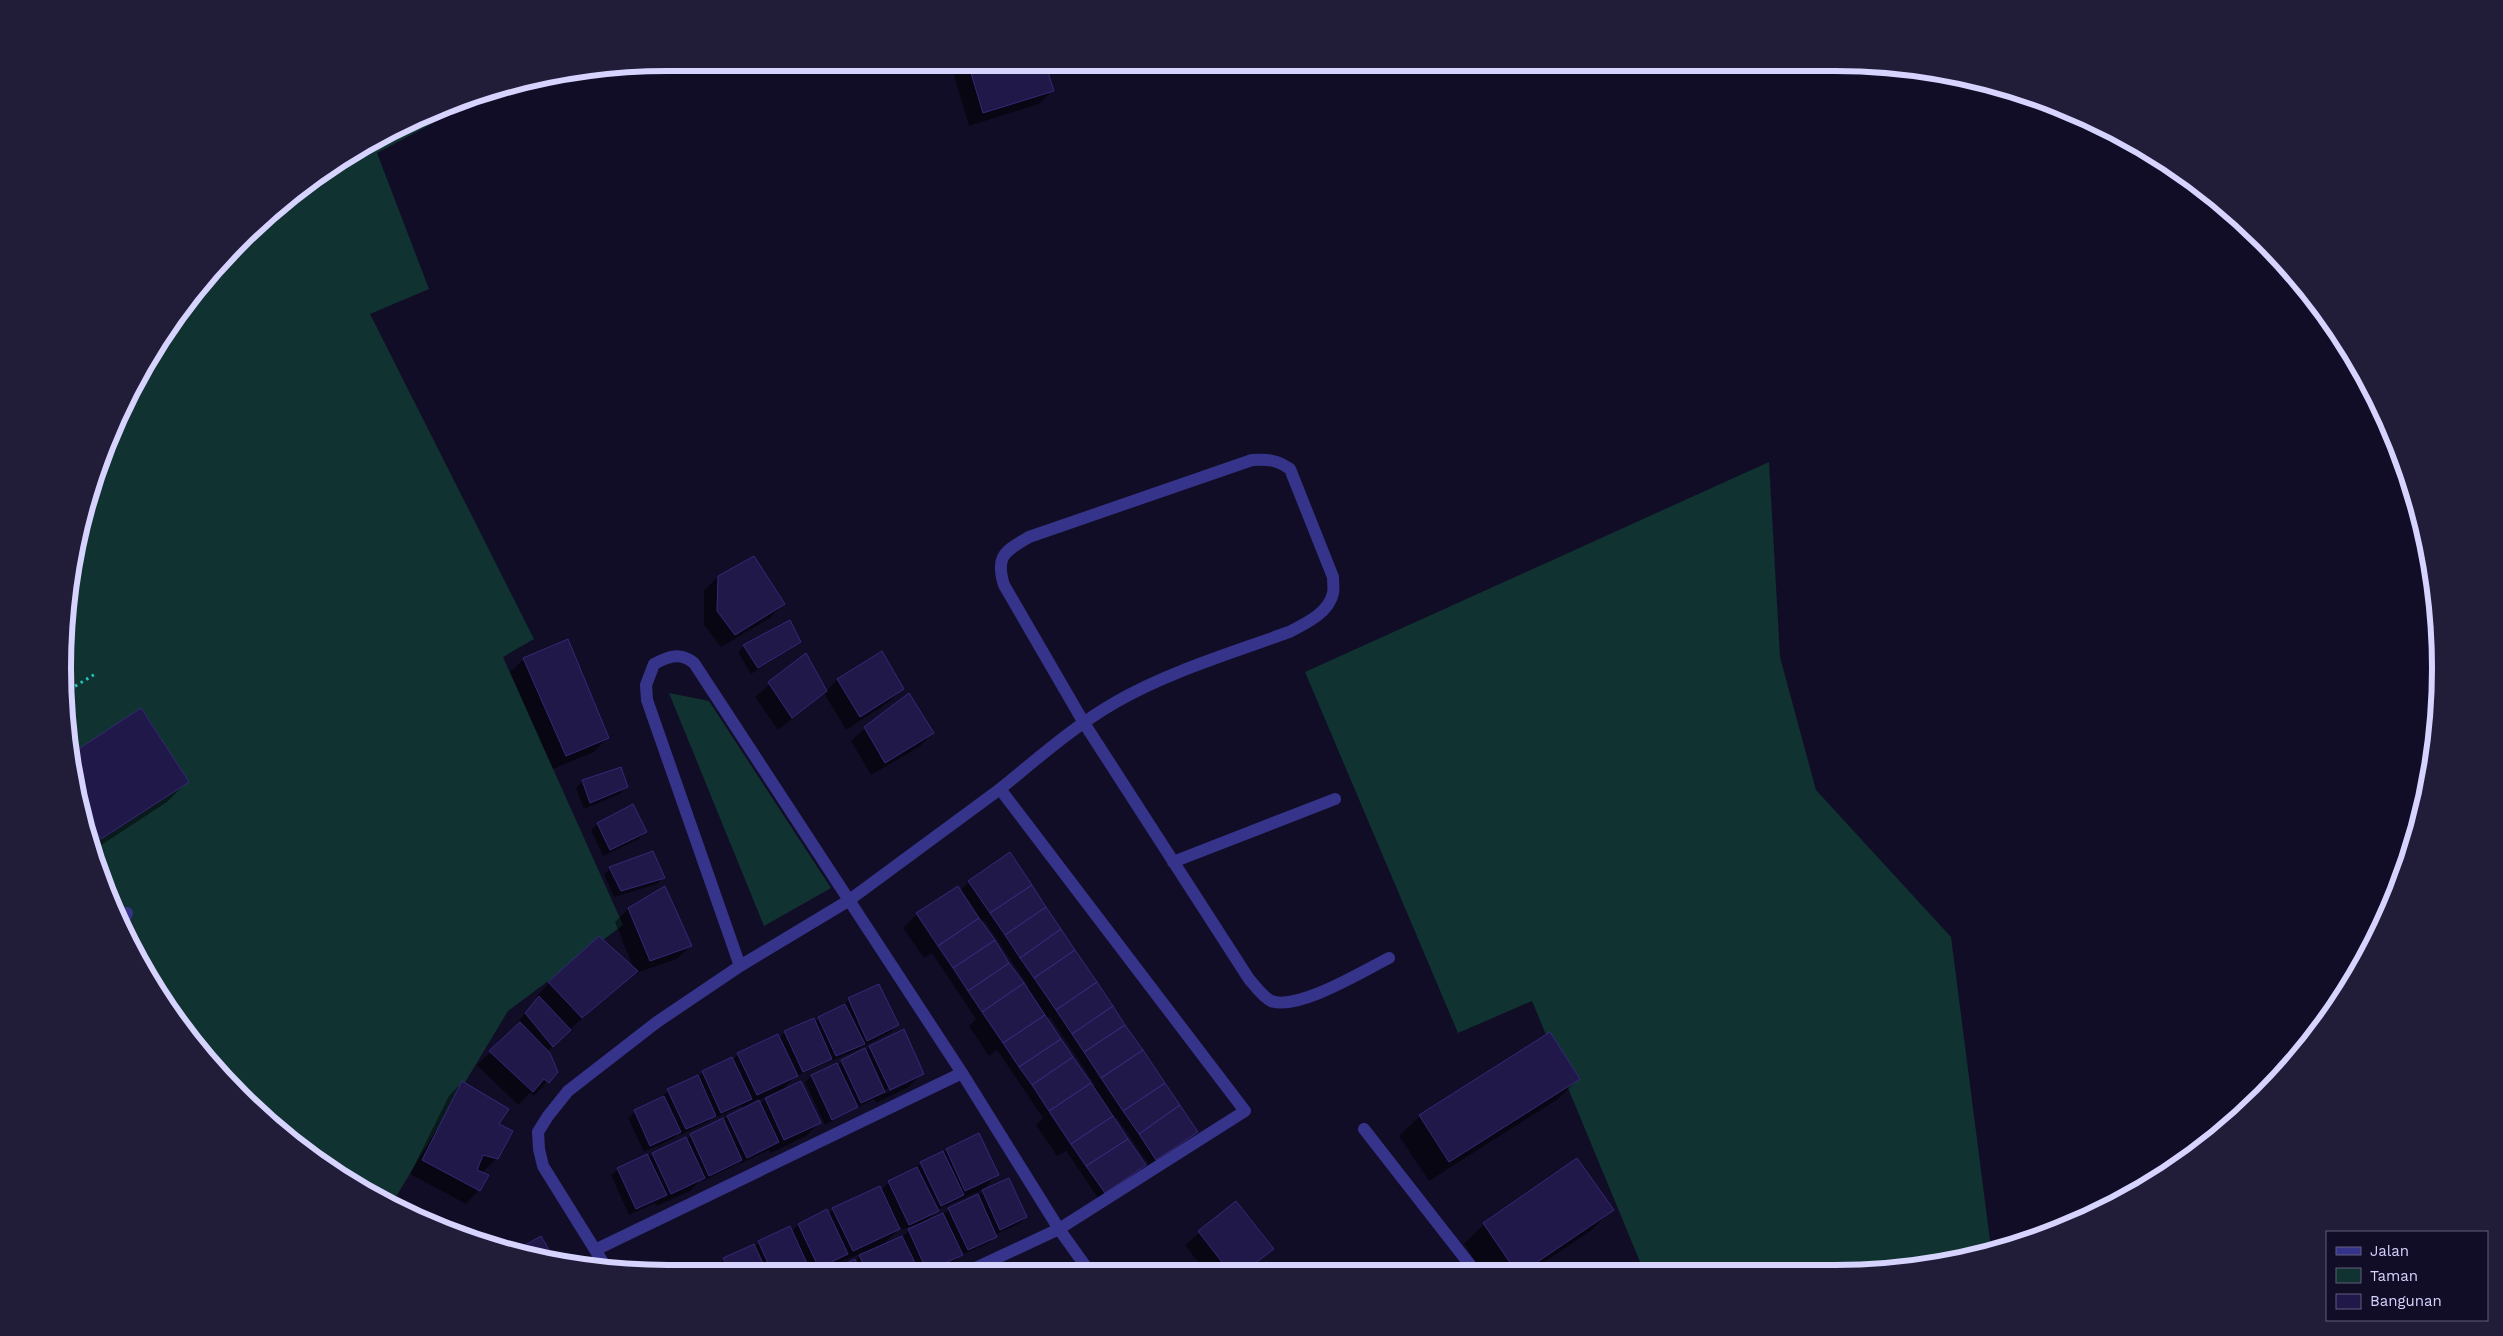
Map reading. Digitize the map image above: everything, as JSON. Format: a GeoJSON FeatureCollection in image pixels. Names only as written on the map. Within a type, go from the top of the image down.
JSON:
{"type":"FeatureCollection","features":[{"type":"Feature","properties":{"kind":"street"},"geometry":{"type":"LineString","coordinates":[[602,1261],[543,1166],[539,1149],[538,1132],[568,1091],[657,1022],[740,966],[848,901],[1000,789],[1084,724],[1115,703],[1147,686],[1290,632],[1311,621],[1324,609],[1333,594],[1333,577],[1290,469],[1282,463],[1270,459],[1252,460],[1028,537],[1011,548],[1003,556],[999,570],[1004,585],[1084,724],[1249,979],[1270,1000],[1284,1004],[1300,1001],[1389,958]]}},
{"type":"Feature","properties":{"kind":"street"},"geometry":{"type":"LineString","coordinates":[[740,966],[647,700],[646,684],[654,664],[674,655],[685,656],[694,663],[962,1073],[1059,1229],[1085,1265]]}},
{"type":"Feature","properties":{"kind":"street"},"geometry":{"type":"LineString","coordinates":[[982,1265],[1059,1229],[1245,1111],[1000,789]]}},
{"type":"Feature","properties":{"kind":"street"},"geometry":{"type":"LineString","coordinates":[[1173,862],[1335,799]]}},
{"type":"Feature","properties":{"kind":"street"},"geometry":{"type":"LineString","coordinates":[[595,1250],[962,1073]]}},
{"type":"Feature","properties":{"kind":"street"},"geometry":{"type":"LineString","coordinates":[[1364,1129],[1470,1265]]}},
{"type":"Feature","properties":{"kind":"path"},"geometry":{"type":"LineString","coordinates":[[72,688],[95,674]]}},
{"type":"Feature","properties":{"kind":"green space"},"geometry":{"type":"Polygon","coordinates":[[[454,112],[377,153],[429,289],[370,314],[534,639],[503,657],[623,925],[508,1011],[395,1198],[336,1164],[275,1117],[246,1090],[195,1031],[172,1000],[151,966],[133,932],[103,860],[83,784],[76,746],[73,707],[71,668],[76,590],[92,514],[103,476],[133,404],[172,336],[219,275],[246,246],[305,195],[336,172],[370,151],[404,133],[454,112]]]}},
{"type":"Feature","properties":{"kind":"green space"},"geometry":{"type":"Polygon","coordinates":[[[1769,462],[1780,657],[1816,790],[1951,937],[1990,1244],[1913,1260],[1874,1263],[1835,1265],[1641,1265],[1532,1001],[1458,1033],[1305,672],[1769,462]]]}},
{"type":"Feature","properties":{"kind":"green space"},"geometry":{"type":"Polygon","coordinates":[[[669,693],[709,701],[831,888],[764,926],[669,693]]]}},
{"type":"Feature","properties":{"kind":"building"},"geometry":{"type":"Polygon","coordinates":[[[970,71],[1048,71],[1054,91],[983,113],[970,71]]]}},
{"type":"Feature","properties":{"kind":"building"},"geometry":{"type":"Polygon","coordinates":[[[754,556],[785,604],[735,635],[717,611],[718,576],[754,556]]]}},
{"type":"Feature","properties":{"kind":"building"},"geometry":{"type":"Polygon","coordinates":[[[790,620],[801,642],[758,668],[743,645],[790,620]]]}},
{"type":"Feature","properties":{"kind":"building"},"geometry":{"type":"Polygon","coordinates":[[[568,639],[609,738],[566,756],[523,658],[568,639]]]}},
{"type":"Feature","properties":{"kind":"building"},"geometry":{"type":"Polygon","coordinates":[[[882,651],[904,689],[860,717],[837,679],[882,651]]]}},
{"type":"Feature","properties":{"kind":"building"},"geometry":{"type":"Polygon","coordinates":[[[806,653],[827,691],[792,718],[768,682],[806,653]]]}},
{"type":"Feature","properties":{"kind":"building"},"geometry":{"type":"Polygon","coordinates":[[[909,693],[934,733],[885,763],[864,727],[909,693]]]}},
{"type":"Feature","properties":{"kind":"building"},"geometry":{"type":"Polygon","coordinates":[[[141,708],[189,782],[101,839],[92,822],[77,750],[141,708]]]}},
{"type":"Feature","properties":{"kind":"building"},"geometry":{"type":"Polygon","coordinates":[[[621,767],[628,787],[590,803],[582,780],[621,767]]]}},
{"type":"Feature","properties":{"kind":"building"},"geometry":{"type":"Polygon","coordinates":[[[633,804],[647,832],[610,850],[597,823],[633,804]]]}},
{"type":"Feature","properties":{"kind":"building"},"geometry":{"type":"Polygon","coordinates":[[[653,851],[665,878],[621,891],[609,867],[653,851]]]}},
{"type":"Feature","properties":{"kind":"building"},"geometry":{"type":"Polygon","coordinates":[[[1010,852],[1032,885],[990,913],[968,881],[1010,852]]]}},
{"type":"Feature","properties":{"kind":"building"},"geometry":{"type":"Polygon","coordinates":[[[1032,885],[1046,907],[1005,935],[990,913],[1032,885]]]}},
{"type":"Feature","properties":{"kind":"building"},"geometry":{"type":"Polygon","coordinates":[[[665,886],[692,946],[650,961],[628,908],[665,886]]]}},
{"type":"Feature","properties":{"kind":"building"},"geometry":{"type":"Polygon","coordinates":[[[958,886],[979,918],[938,946],[916,913],[958,886]]]}},
{"type":"Feature","properties":{"kind":"building"},"geometry":{"type":"Polygon","coordinates":[[[1046,907],[1061,929],[1020,958],[1005,935],[1046,907]]]}},
{"type":"Feature","properties":{"kind":"building"},"geometry":{"type":"Polygon","coordinates":[[[979,918],[995,940],[953,968],[938,946],[979,918]]]}},
{"type":"Feature","properties":{"kind":"building"},"geometry":{"type":"Polygon","coordinates":[[[1061,929],[1075,950],[1034,978],[1020,958],[1061,929]]]}},
{"type":"Feature","properties":{"kind":"building"},"geometry":{"type":"Polygon","coordinates":[[[599,936],[638,971],[582,1018],[548,982],[599,936]]]}},
{"type":"Feature","properties":{"kind":"building"},"geometry":{"type":"Polygon","coordinates":[[[995,940],[1009,963],[968,991],[953,968],[995,940]]]}},
{"type":"Feature","properties":{"kind":"building"},"geometry":{"type":"Polygon","coordinates":[[[1075,950],[1097,982],[1056,1010],[1034,978],[1075,950]]]}},
{"type":"Feature","properties":{"kind":"building"},"geometry":{"type":"Polygon","coordinates":[[[1009,963],[1024,983],[982,1012],[968,991],[1009,963]]]}},
{"type":"Feature","properties":{"kind":"building"},"geometry":{"type":"Polygon","coordinates":[[[1097,982],[1113,1006],[1072,1034],[1056,1010],[1097,982]]]}},
{"type":"Feature","properties":{"kind":"building"},"geometry":{"type":"Polygon","coordinates":[[[1024,983],[1045,1015],[1003,1043],[982,1012],[1024,983]]]}},
{"type":"Feature","properties":{"kind":"building"},"geometry":{"type":"Polygon","coordinates":[[[879,984],[899,1025],[867,1041],[848,998],[879,984]]]}},
{"type":"Feature","properties":{"kind":"building"},"geometry":{"type":"Polygon","coordinates":[[[539,996],[571,1030],[553,1047],[525,1013],[539,996]]]}},
{"type":"Feature","properties":{"kind":"building"},"geometry":{"type":"Polygon","coordinates":[[[845,1004],[865,1044],[836,1056],[818,1017],[845,1004]]]}},
{"type":"Feature","properties":{"kind":"building"},"geometry":{"type":"Polygon","coordinates":[[[1113,1006],[1125,1025],[1084,1052],[1072,1034],[1113,1006]]]}},
{"type":"Feature","properties":{"kind":"building"},"geometry":{"type":"Polygon","coordinates":[[[1045,1015],[1061,1039],[1019,1067],[1003,1043],[1045,1015]]]}},
{"type":"Feature","properties":{"kind":"building"},"geometry":{"type":"Polygon","coordinates":[[[814,1018],[832,1059],[803,1072],[784,1031],[814,1018]]]}},
{"type":"Feature","properties":{"kind":"building"},"geometry":{"type":"Polygon","coordinates":[[[520,1022],[550,1053],[558,1072],[549,1083],[544,1079],[533,1092],[489,1051],[520,1022]]]}},
{"type":"Feature","properties":{"kind":"building"},"geometry":{"type":"Polygon","coordinates":[[[1125,1025],[1143,1050],[1101,1078],[1084,1052],[1125,1025]]]}},
{"type":"Feature","properties":{"kind":"building"},"geometry":{"type":"Polygon","coordinates":[[[904,1029],[924,1074],[890,1090],[869,1046],[904,1029]]]}},
{"type":"Feature","properties":{"kind":"building"},"geometry":{"type":"Polygon","coordinates":[[[1550,1032],[1580,1079],[1449,1162],[1419,1115],[1550,1032]]]}},
{"type":"Feature","properties":{"kind":"building"},"geometry":{"type":"Polygon","coordinates":[[[778,1034],[798,1076],[757,1095],[737,1053],[778,1034]]]}},
{"type":"Feature","properties":{"kind":"building"},"geometry":{"type":"Polygon","coordinates":[[[1061,1039],[1073,1057],[1032,1085],[1019,1067],[1061,1039]]]}},
{"type":"Feature","properties":{"kind":"building"},"geometry":{"type":"Polygon","coordinates":[[[865,1048],[885,1092],[861,1103],[841,1060],[865,1048]]]}},
{"type":"Feature","properties":{"kind":"building"},"geometry":{"type":"Polygon","coordinates":[[[1143,1050],[1165,1083],[1123,1111],[1101,1078],[1143,1050]]]}},
{"type":"Feature","properties":{"kind":"building"},"geometry":{"type":"Polygon","coordinates":[[[732,1057],[752,1099],[721,1113],[702,1071],[732,1057]]]}},
{"type":"Feature","properties":{"kind":"building"},"geometry":{"type":"Polygon","coordinates":[[[1073,1057],[1091,1083],[1049,1111],[1032,1085],[1073,1057]]]}},
{"type":"Feature","properties":{"kind":"building"},"geometry":{"type":"Polygon","coordinates":[[[837,1063],[858,1107],[832,1120],[811,1075],[837,1063]]]}},
{"type":"Feature","properties":{"kind":"building"},"geometry":{"type":"Polygon","coordinates":[[[698,1075],[716,1116],[686,1129],[667,1089],[698,1075]]]}},
{"type":"Feature","properties":{"kind":"building"},"geometry":{"type":"Polygon","coordinates":[[[462,1081],[509,1109],[499,1124],[513,1131],[498,1159],[483,1155],[477,1170],[489,1175],[480,1191],[422,1160],[462,1081]]]}},
{"type":"Feature","properties":{"kind":"building"},"geometry":{"type":"Polygon","coordinates":[[[801,1081],[821,1123],[784,1140],[765,1098],[801,1081]]]}},
{"type":"Feature","properties":{"kind":"building"},"geometry":{"type":"Polygon","coordinates":[[[1091,1083],[1113,1116],[1071,1144],[1049,1111],[1091,1083]]]}},
{"type":"Feature","properties":{"kind":"building"},"geometry":{"type":"Polygon","coordinates":[[[1165,1083],[1180,1105],[1139,1134],[1123,1111],[1165,1083]]]}},
{"type":"Feature","properties":{"kind":"building"},"geometry":{"type":"Polygon","coordinates":[[[664,1096],[681,1132],[650,1146],[634,1110],[664,1096]]]}},
{"type":"Feature","properties":{"kind":"building"},"geometry":{"type":"Polygon","coordinates":[[[759,1100],[779,1142],[747,1158],[727,1116],[759,1100]]]}},
{"type":"Feature","properties":{"kind":"building"},"geometry":{"type":"Polygon","coordinates":[[[1180,1105],[1198,1132],[1156,1160],[1139,1134],[1180,1105]]]}},
{"type":"Feature","properties":{"kind":"building"},"geometry":{"type":"Polygon","coordinates":[[[1113,1116],[1128,1139],[1086,1166],[1071,1144],[1113,1116]]]}},
{"type":"Feature","properties":{"kind":"building"},"geometry":{"type":"Polygon","coordinates":[[[723,1118],[742,1160],[709,1176],[690,1134],[723,1118]]]}},
{"type":"Feature","properties":{"kind":"building"},"geometry":{"type":"Polygon","coordinates":[[[979,1133],[999,1175],[965,1191],[946,1149],[979,1133]]]}},
{"type":"Feature","properties":{"kind":"building"},"geometry":{"type":"Polygon","coordinates":[[[686,1137],[705,1178],[671,1194],[652,1153],[686,1137]]]}},
{"type":"Feature","properties":{"kind":"building"},"geometry":{"type":"Polygon","coordinates":[[[1128,1139],[1146,1165],[1105,1193],[1086,1166],[1128,1139]]]}},
{"type":"Feature","properties":{"kind":"building"},"geometry":{"type":"Polygon","coordinates":[[[943,1151],[964,1195],[941,1206],[920,1162],[943,1151]]]}},
{"type":"Feature","properties":{"kind":"building"},"geometry":{"type":"Polygon","coordinates":[[[647,1154],[667,1195],[636,1209],[617,1168],[647,1154]]]}},
{"type":"Feature","properties":{"kind":"building"},"geometry":{"type":"Polygon","coordinates":[[[1577,1158],[1614,1210],[1533,1265],[1512,1265],[1483,1223],[1577,1158]]]}},
{"type":"Feature","properties":{"kind":"building"},"geometry":{"type":"Polygon","coordinates":[[[917,1167],[939,1211],[909,1225],[888,1181],[917,1167]]]}},
{"type":"Feature","properties":{"kind":"building"},"geometry":{"type":"Polygon","coordinates":[[[1009,1178],[1027,1217],[1000,1230],[982,1190],[1009,1178]]]}},
{"type":"Feature","properties":{"kind":"building"},"geometry":{"type":"Polygon","coordinates":[[[880,1186],[900,1229],[853,1251],[832,1208],[880,1186]]]}},
{"type":"Feature","properties":{"kind":"building"},"geometry":{"type":"Polygon","coordinates":[[[978,1194],[997,1237],[968,1250],[948,1208],[978,1194]]]}},
{"type":"Feature","properties":{"kind":"building"},"geometry":{"type":"Polygon","coordinates":[[[1236,1201],[1274,1249],[1253,1265],[1224,1265],[1198,1231],[1236,1201]]]}},
{"type":"Feature","properties":{"kind":"building"},"geometry":{"type":"Polygon","coordinates":[[[827,1209],[848,1254],[825,1265],[818,1265],[798,1224],[827,1209]]]}},
{"type":"Feature","properties":{"kind":"building"},"geometry":{"type":"Polygon","coordinates":[[[943,1213],[963,1255],[940,1265],[924,1265],[908,1229],[943,1213]]]}},
{"type":"Feature","properties":{"kind":"building"},"geometry":{"type":"Polygon","coordinates":[[[790,1226],[808,1265],[769,1265],[758,1241],[790,1226]]]}},
{"type":"Feature","properties":{"kind":"building"},"geometry":{"type":"Polygon","coordinates":[[[541,1236],[551,1253],[523,1246],[541,1236]]]}},
{"type":"Feature","properties":{"kind":"building"},"geometry":{"type":"Polygon","coordinates":[[[902,1236],[916,1265],[864,1265],[859,1255],[902,1236]]]}},
{"type":"Feature","properties":{"kind":"building"},"geometry":{"type":"Polygon","coordinates":[[[754,1244],[764,1265],[726,1265],[723,1258],[754,1244]]]}},
{"type":"Feature","properties":{"kind":"building"},"geometry":{"type":"Polygon","coordinates":[[[855,1259],[858,1265],[842,1265],[855,1259]]]}}]}
